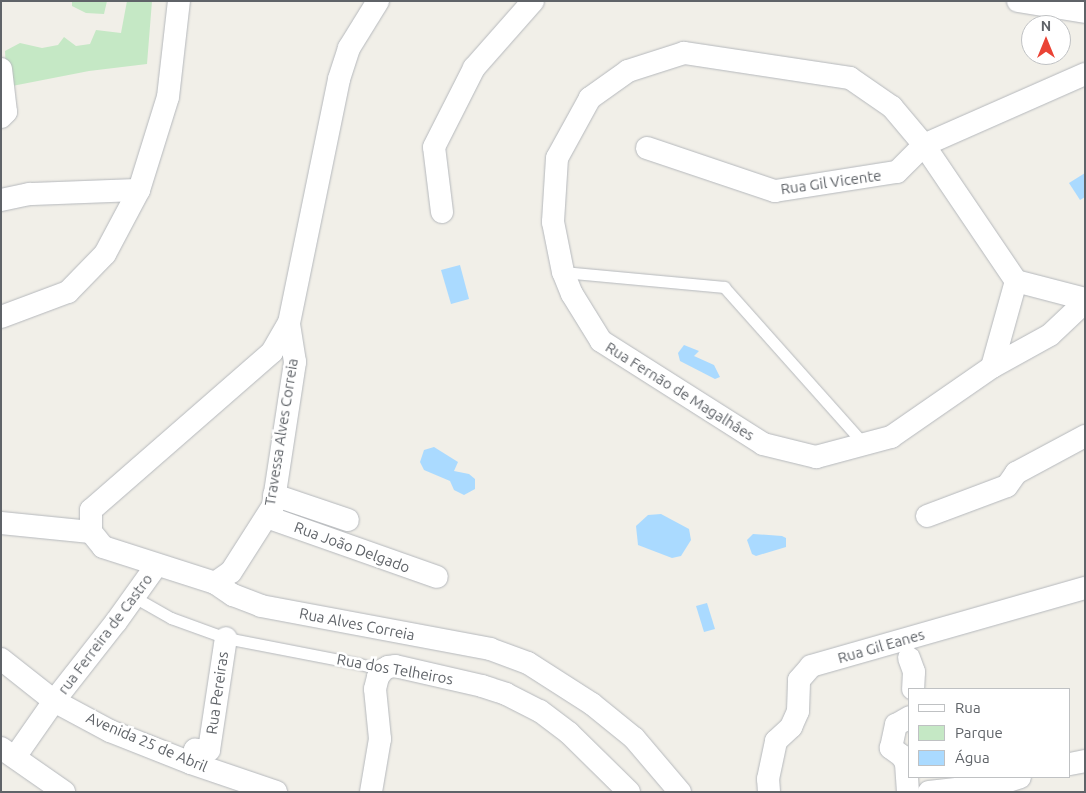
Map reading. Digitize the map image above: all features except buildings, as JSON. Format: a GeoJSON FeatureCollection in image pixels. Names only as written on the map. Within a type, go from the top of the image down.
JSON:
{"type":"FeatureCollection","features":[{"type":"Feature","properties":{"kind":"street"},"geometry":{"type":"LineString","coordinates":[[1,317],[68,292],[105,254],[139,190],[168,97],[179,1]]}},
{"type":"Feature","properties":{"kind":"street"},"geometry":{"type":"LineString","coordinates":[[1,523],[91,532],[91,510],[283,353],[339,79],[349,48],[378,1]]}},
{"type":"Feature","properties":{"kind":"street"},"geometry":{"type":"LineString","coordinates":[[442,212],[434,147],[474,68],[533,1]]}},
{"type":"Feature","properties":{"kind":"street"},"geometry":{"type":"LineString","coordinates":[[1018,1],[1085,12]]}},
{"type":"Feature","properties":{"kind":"street","name":"Rua Fernão de Magalhâes"},"geometry":{"type":"LineString","coordinates":[[684,53],[850,78],[892,107],[924,144],[1016,281],[1085,300],[1050,335],[992,367],[891,437],[816,457],[763,444],[601,341],[572,294],[563,272],[553,222],[557,158],[590,98],[628,71],[684,53]]}},
{"type":"Feature","properties":{"kind":"street"},"geometry":{"type":"LineString","coordinates":[[1,69],[6,112],[1,117]]}},
{"type":"Feature","properties":{"kind":"street","name":"Rua Gil Vicente"},"geometry":{"type":"LineString","coordinates":[[647,148],[775,191],[897,172],[924,144],[1085,74]]}},
{"type":"Feature","properties":{"kind":"street"},"geometry":{"type":"LineString","coordinates":[[1,200],[30,194],[139,190]]}},
{"type":"Feature","properties":{"kind":"street"},"geometry":{"type":"LineString","coordinates":[[992,367],[1016,281]]}},
{"type":"Feature","properties":{"kind":"street","name":"Travessa Alves Correia"},"geometry":{"type":"LineString","coordinates":[[216,583],[231,572],[273,506],[295,362],[283,353]]}},
{"type":"Feature","properties":{"kind":"street"},"geometry":{"type":"LineString","coordinates":[[928,515],[1007,486],[1016,473],[1085,436]]}},
{"type":"Feature","properties":{"kind":"street"},"geometry":{"type":"LineString","coordinates":[[274,495],[348,520]]}},
{"type":"Feature","properties":{"kind":"street","name":"Rua João Delgado"},"geometry":{"type":"LineString","coordinates":[[267,517],[437,578]]}},
{"type":"Feature","properties":{"kind":"street","name":"Rua Alves Correia"},"geometry":{"type":"LineString","coordinates":[[91,532],[103,547],[156,566],[216,583],[233,595],[261,606],[490,649],[528,663],[592,704],[634,738],[680,792]]}},
{"type":"Feature","properties":{"kind":"street","name":"rua Ferreira de Castro"},"geometry":{"type":"LineString","coordinates":[[8,752],[54,701],[156,566]]}},
{"type":"Feature","properties":{"kind":"street","name":"Rua Gil Eanes"},"geometry":{"type":"LineString","coordinates":[[769,792],[768,779],[776,741],[790,727],[798,711],[799,680],[811,666],[1085,588]]}},
{"type":"Feature","properties":{"kind":"street","name":"Rua Pereiras"},"geometry":{"type":"LineString","coordinates":[[191,763],[195,750],[209,750],[226,638]]}},
{"type":"Feature","properties":{"kind":"street"},"geometry":{"type":"LineString","coordinates":[[909,658],[914,672],[913,688]]}},
{"type":"Feature","properties":{"kind":"street","name":"Avenida 25 de Abril"},"geometry":{"type":"LineString","coordinates":[[1,659],[54,701],[110,731],[191,763],[276,792]]}},
{"type":"Feature","properties":{"kind":"street","name":"Rua dos Telheiros"},"geometry":{"type":"LineString","coordinates":[[383,670],[395,666],[506,694],[540,711],[569,733],[629,792]]}},
{"type":"Feature","properties":{"kind":"street"},"geometry":{"type":"LineString","coordinates":[[371,792],[380,739],[375,689],[378,677],[383,670]]}},
{"type":"Feature","properties":{"kind":"street"},"geometry":{"type":"LineString","coordinates":[[908,718],[896,725],[891,748],[902,756],[906,763],[908,792]]}},
{"type":"Feature","properties":{"kind":"street"},"geometry":{"type":"LineString","coordinates":[[8,752],[64,792]]}},
{"type":"Feature","properties":{"kind":"street"},"geometry":{"type":"LineString","coordinates":[[1071,764],[1085,761]]}},
{"type":"Feature","properties":{"kind":"street"},"geometry":{"type":"LineString","coordinates":[[929,792],[999,784],[1017,778]]}},
{"type":"Feature","properties":{"kind":"lane"},"geometry":{"type":"LineString","coordinates":[[563,272],[724,287],[865,445]]}},
{"type":"Feature","properties":{"kind":"lane","name":"Rua dos Telheiros"},"geometry":{"type":"LineString","coordinates":[[134,597],[171,618],[226,638],[383,670]]}},
{"type":"Feature","properties":{"kind":"green space"},"geometry":{"type":"Polygon","coordinates":[[[72,1],[107,1],[104,14],[86,13],[72,6],[72,1]]]}},
{"type":"Feature","properties":{"kind":"green space"},"geometry":{"type":"Polygon","coordinates":[[[127,1],[152,1],[147,64],[89,71],[7,87],[5,51],[20,43],[42,48],[58,45],[64,37],[76,46],[90,44],[96,30],[121,33],[127,1]]]}},
{"type":"Feature","properties":{"kind":"water"},"geometry":{"type":"Polygon","coordinates":[[[1085,173],[1085,197],[1080,200],[1069,183],[1085,173]]]}},
{"type":"Feature","properties":{"kind":"water"},"geometry":{"type":"Polygon","coordinates":[[[460,265],[469,299],[451,304],[441,270],[460,265]]]}},
{"type":"Feature","properties":{"kind":"water"},"geometry":{"type":"Polygon","coordinates":[[[684,345],[699,351],[694,356],[714,365],[720,377],[715,379],[680,361],[678,353],[684,345]]]}},
{"type":"Feature","properties":{"kind":"water"},"geometry":{"type":"Polygon","coordinates":[[[434,447],[458,462],[454,471],[469,474],[475,479],[475,489],[464,495],[454,490],[450,481],[424,470],[420,462],[424,450],[434,447]]]}},
{"type":"Feature","properties":{"kind":"water"},"geometry":{"type":"Polygon","coordinates":[[[661,514],[689,529],[691,540],[681,556],[672,558],[638,545],[636,526],[648,515],[661,514]]]}},
{"type":"Feature","properties":{"kind":"water"},"geometry":{"type":"Polygon","coordinates":[[[753,534],[782,536],[786,538],[786,547],[756,556],[752,554],[747,540],[753,534]]]}},
{"type":"Feature","properties":{"kind":"water"},"geometry":{"type":"Polygon","coordinates":[[[707,603],[715,629],[704,632],[696,606],[707,603]]]}}]}
